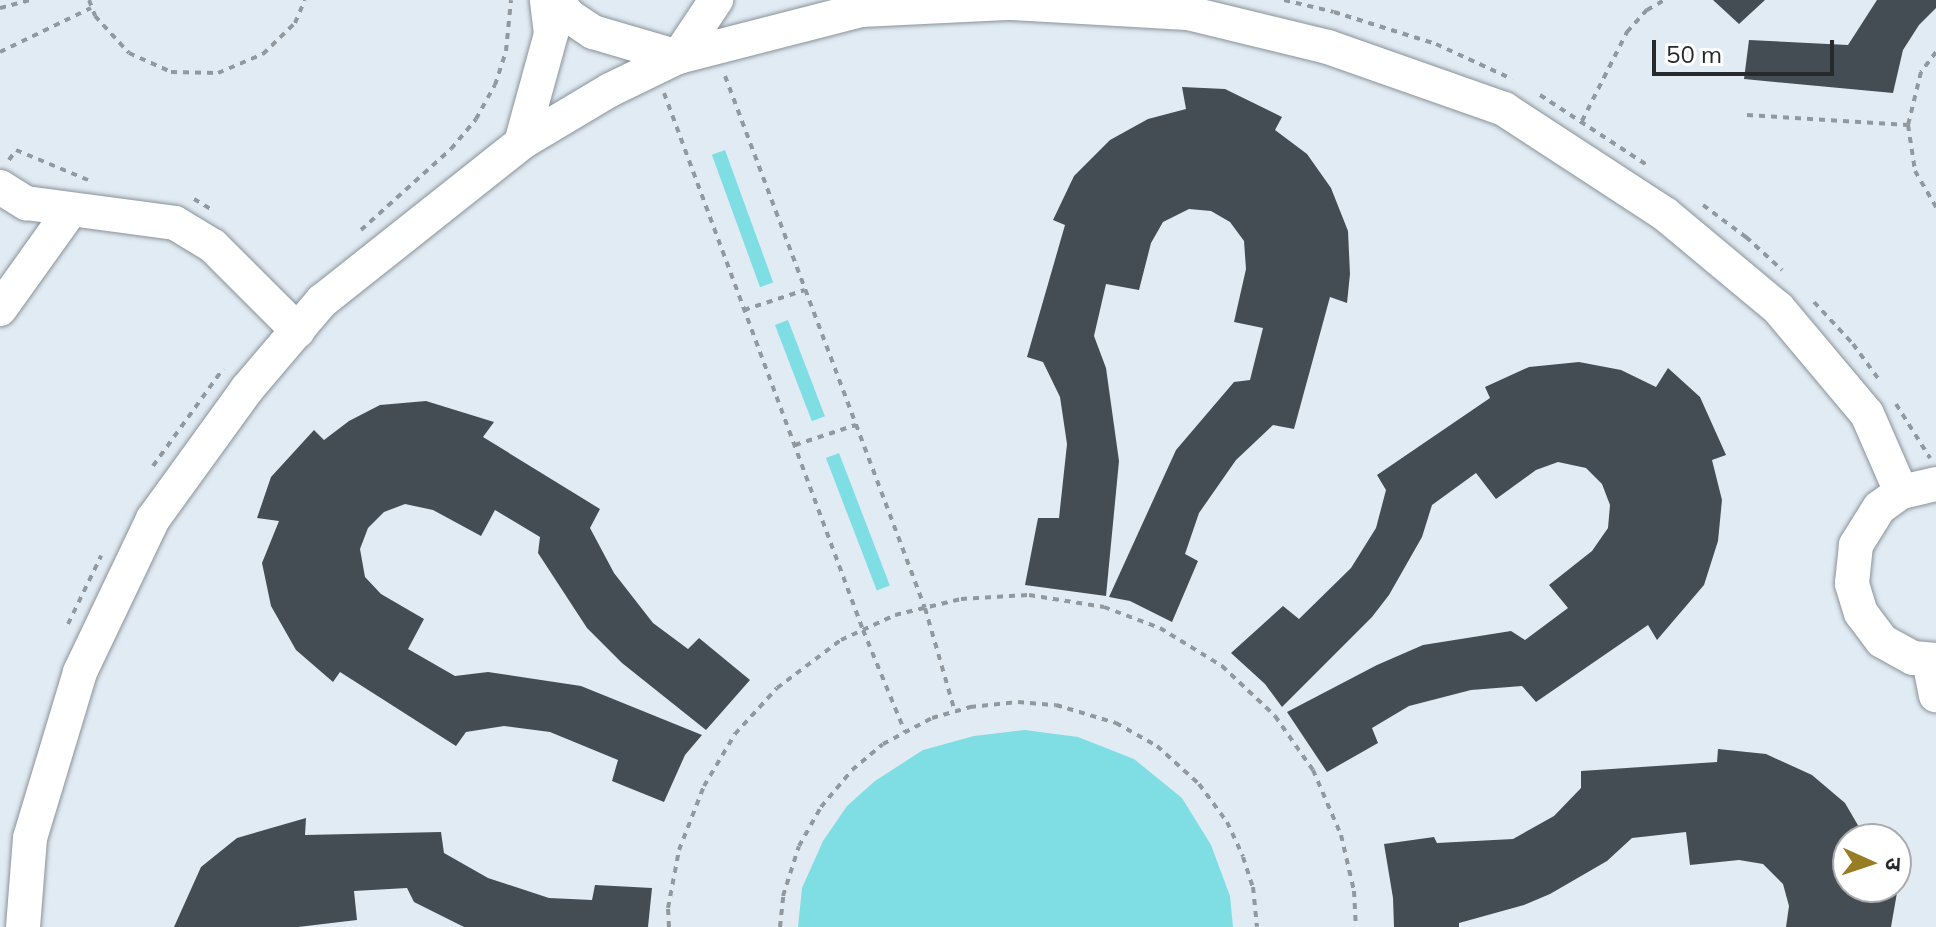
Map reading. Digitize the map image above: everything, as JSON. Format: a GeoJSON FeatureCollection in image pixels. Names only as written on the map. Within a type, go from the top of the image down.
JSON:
{"type":"FeatureCollection","features":[{"type":"Feature","properties":{"kind":"lane"},"geometry":{"type":"LineString","coordinates":[[521,143],[551,34],[547,0]]}},
{"type":"Feature","properties":{"kind":"lane"},"geometry":{"type":"LineString","coordinates":[[556,0],[569,16],[593,32],[666,62]]}},
{"type":"Feature","properties":{"kind":"lane"},"geometry":{"type":"LineString","coordinates":[[666,62],[716,0]]}},
{"type":"Feature","properties":{"kind":"lane"},"geometry":{"type":"LineString","coordinates":[[23,927],[30,838],[80,672],[99,632],[153,519],[247,389],[322,301],[521,143],[666,62],[849,5],[1012,3],[1188,13],[1328,47],[1504,109],[1665,214],[1778,308],[1867,414],[1901,492]]}},
{"type":"Feature","properties":{"kind":"lane"},"geometry":{"type":"LineString","coordinates":[[1,190],[26,203],[175,223],[213,246],[298,331]]}},
{"type":"Feature","properties":{"kind":"lane"},"geometry":{"type":"LineString","coordinates":[[0,309],[70,211]]}},
{"type":"Feature","properties":{"kind":"lane"},"geometry":{"type":"LineString","coordinates":[[1936,484],[1901,492],[1879,508],[1856,545],[1852,584],[1861,613],[1882,641],[1913,658],[1932,660],[1936,695]]}},
{"type":"Feature","properties":{"kind":"path"},"geometry":{"type":"LineString","coordinates":[[0,8],[29,0]]}},
{"type":"Feature","properties":{"kind":"path"},"geometry":{"type":"LineString","coordinates":[[89,0],[91,8],[129,53],[171,72],[218,73],[263,54],[295,23],[305,0]]}},
{"type":"Feature","properties":{"kind":"path"},"geometry":{"type":"LineString","coordinates":[[1567,150],[1627,32],[1647,10],[1664,0]]}},
{"type":"Feature","properties":{"kind":"path"},"geometry":{"type":"LineString","coordinates":[[0,52],[91,8]]}},
{"type":"Feature","properties":{"kind":"path"},"geometry":{"type":"LineString","coordinates":[[714,47],[925,608],[955,712]]}},
{"type":"Feature","properties":{"kind":"path"},"geometry":{"type":"LineString","coordinates":[[1936,52],[1921,72],[1908,125],[1915,171],[1936,207]]}},
{"type":"Feature","properties":{"kind":"path"},"geometry":{"type":"LineString","coordinates":[[666,62],[744,310],[863,630],[905,733]]}},
{"type":"Feature","properties":{"kind":"path"},"geometry":{"type":"LineString","coordinates":[[1747,115],[1908,125]]}},
{"type":"Feature","properties":{"kind":"path"},"geometry":{"type":"LineString","coordinates":[[744,310],[805,290]]}},
{"type":"Feature","properties":{"kind":"path"},"geometry":{"type":"LineString","coordinates":[[795,445],[856,425]]}},
{"type":"Feature","properties":{"kind":"path"},"geometry":{"type":"LineString","coordinates":[[669,927],[668,908],[679,850],[704,786],[735,734],[777,688],[841,640],[895,615],[961,599],[1029,595],[1104,607],[1160,628],[1222,666],[1275,716],[1313,770],[1341,835],[1354,891],[1356,927]]}},
{"type":"Feature","properties":{"kind":"path"},"geometry":{"type":"LineString","coordinates":[[780,927],[783,896],[799,846],[821,807],[852,770],[905,733],[955,712],[1018,702],[1056,705],[1116,723],[1157,746],[1199,784],[1227,822],[1253,887],[1257,927]]}},
{"type":"Feature","properties":{"kind":"water"},"geometry":{"type":"Polygon","coordinates":[[[725,150],[773,282],[760,287],[712,155],[725,150]]]}},
{"type":"Feature","properties":{"kind":"water"},"geometry":{"type":"Polygon","coordinates":[[[788,320],[825,416],[812,421],[775,325],[788,320]]]}},
{"type":"Feature","properties":{"kind":"water"},"geometry":{"type":"Polygon","coordinates":[[[839,453],[890,586],[877,591],[826,458],[839,453]]]}},
{"type":"Feature","properties":{"kind":"water"},"geometry":{"type":"Polygon","coordinates":[[[1025,730],[1078,737],[1134,759],[1182,798],[1211,845],[1230,896],[1233,927],[798,927],[802,888],[823,841],[847,806],[875,781],[923,750],[974,736],[1025,730]]]}},
{"type":"Feature","properties":{"kind":"building"},"geometry":{"type":"Polygon","coordinates":[[[1713,0],[1765,0],[1739,24],[1713,0]]]}},
{"type":"Feature","properties":{"kind":"building"},"geometry":{"type":"Polygon","coordinates":[[[1877,0],[1936,0],[1936,8],[1919,25],[1903,50],[1893,93],[1744,79],[1749,40],[1848,45],[1877,0]]]}},
{"type":"Feature","properties":{"kind":"building"},"geometry":{"type":"Polygon","coordinates":[[[1182,87],[1225,89],[1282,117],[1275,130],[1307,154],[1331,188],[1348,231],[1350,274],[1347,303],[1330,297],[1294,429],[1273,425],[1236,460],[1199,513],[1185,554],[1198,561],[1172,622],[1130,601],[1109,597],[1176,450],[1234,382],[1250,380],[1263,328],[1234,322],[1246,269],[1244,241],[1230,222],[1211,211],[1189,209],[1163,222],[1151,243],[1139,290],[1106,284],[1094,336],[1106,368],[1119,461],[1106,596],[1025,585],[1038,518],[1059,518],[1067,444],[1060,397],[1043,362],[1027,357],[1065,225],[1053,220],[1074,176],[1110,140],[1148,119],[1186,109],[1182,87]]]}},
{"type":"Feature","properties":{"kind":"building"},"geometry":{"type":"Polygon","coordinates":[[[1579,362],[1621,370],[1656,387],[1668,368],[1700,397],[1726,455],[1712,460],[1722,500],[1718,541],[1704,585],[1657,640],[1648,625],[1536,702],[1522,686],[1471,690],[1409,706],[1372,728],[1378,743],[1327,772],[1287,712],[1423,645],[1511,631],[1525,640],[1568,608],[1549,585],[1592,551],[1608,528],[1610,505],[1602,484],[1586,468],[1558,462],[1536,470],[1496,499],[1476,473],[1432,505],[1422,537],[1389,595],[1372,617],[1282,707],[1265,684],[1231,653],[1283,606],[1299,619],[1351,568],[1376,528],[1386,490],[1377,475],[1490,398],[1485,387],[1529,367],[1579,362]]]}},
{"type":"Feature","properties":{"kind":"building"},"geometry":{"type":"Polygon","coordinates":[[[426,401],[494,422],[483,437],[600,509],[590,528],[614,573],[653,623],[688,649],[699,638],[750,680],[706,730],[622,663],[587,628],[538,553],[540,537],[495,510],[481,536],[433,510],[405,504],[384,512],[368,528],[360,549],[365,577],[381,594],[424,619],[408,649],[455,676],[488,672],[581,686],[702,735],[685,755],[664,802],[612,781],[618,760],[550,732],[504,726],[466,732],[456,746],[340,672],[333,682],[296,650],[271,606],[262,563],[279,521],[257,518],[271,477],[314,430],[324,440],[349,421],[380,405],[426,401]]]}},
{"type":"Feature","properties":{"kind":"building"},"geometry":{"type":"Polygon","coordinates":[[[1718,749],[1766,754],[1812,775],[1845,803],[1857,823],[1832,823],[1832,903],[1895,903],[1891,927],[1786,927],[1789,906],[1783,884],[1763,864],[1739,860],[1690,865],[1686,832],[1632,838],[1607,861],[1550,894],[1524,905],[1459,923],[1459,927],[1394,927],[1393,898],[1384,844],[1434,837],[1437,843],[1513,839],[1554,816],[1581,788],[1581,771],[1717,762],[1718,749]]]}},
{"type":"Feature","properties":{"kind":"building"},"geometry":{"type":"Polygon","coordinates":[[[306,818],[305,835],[441,832],[444,853],[488,878],[549,898],[592,900],[595,885],[652,888],[648,927],[464,927],[414,902],[407,888],[354,891],[357,920],[298,927],[174,927],[201,867],[237,838],[306,818]]]}}]}
